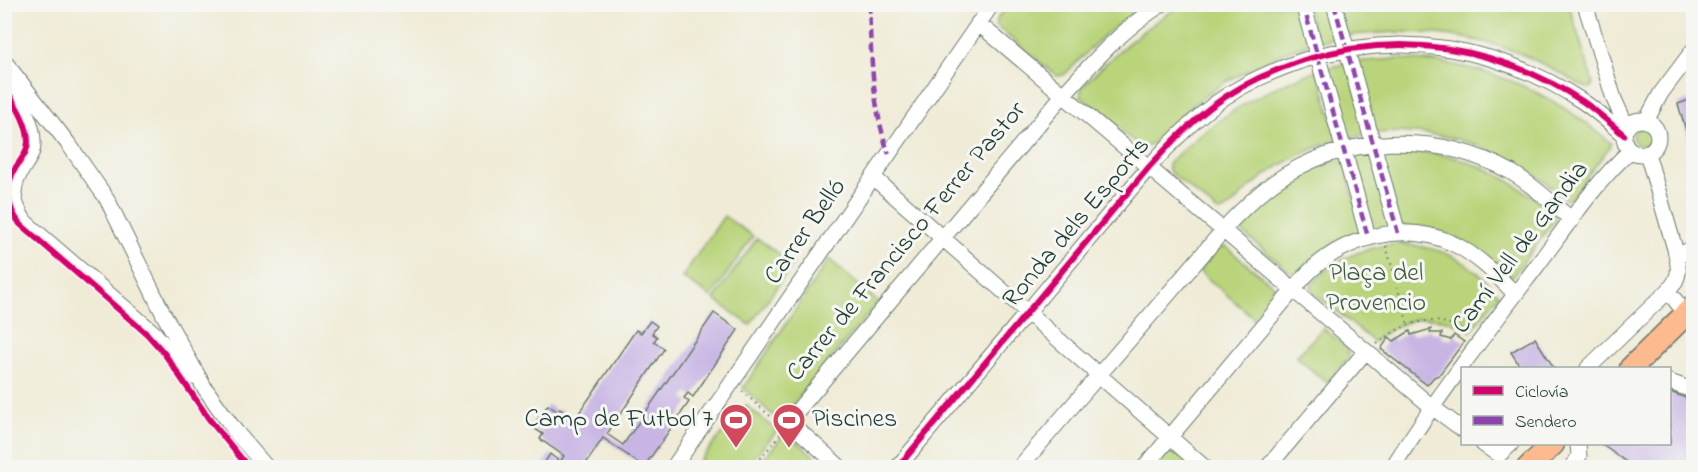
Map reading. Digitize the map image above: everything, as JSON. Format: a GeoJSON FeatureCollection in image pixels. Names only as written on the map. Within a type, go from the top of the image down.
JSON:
{"type":"FeatureCollection","features":[{"type":"Feature","properties":{"kind":"highway"},"geometry":{"type":"LineString","coordinates":[[1638,366],[1690,310]]}},
{"type":"Feature","properties":{"kind":"highway"},"geometry":{"type":"LineString","coordinates":[[1528,468],[1552,445]]}},
{"type":"Feature","properties":{"kind":"street","name":"Carrer Belló"},"geometry":{"type":"LineString","coordinates":[[673,468],[992,4]]}},
{"type":"Feature","properties":{"kind":"street","name":"Carrer de Francisco Ferrer Pastor"},"geometry":{"type":"LineString","coordinates":[[841,468],[791,422],[793,416],[1063,95],[1103,51],[1161,4]]}},
{"type":"Feature","properties":{"kind":"street"},"geometry":{"type":"LineString","coordinates":[[1303,4],[1345,150],[1383,235]]}},
{"type":"Feature","properties":{"kind":"street"},"geometry":{"type":"LineString","coordinates":[[1334,4],[1374,145],[1383,235]]}},
{"type":"Feature","properties":{"kind":"street"},"geometry":{"type":"LineString","coordinates":[[1585,4],[1626,132],[1627,146],[1641,154],[1647,153],[1655,146],[1658,136],[1655,127],[1646,121],[1633,122],[1626,132]]}},
{"type":"Feature","properties":{"kind":"street"},"geometry":{"type":"LineString","coordinates":[[978,23],[1432,407],[1461,428]]}},
{"type":"Feature","properties":{"kind":"street","name":"Ronda dels Esports"},"geometry":{"type":"LineString","coordinates":[[897,468],[1149,167],[1184,129],[1220,101],[1273,72],[1318,56],[1347,50],[1390,45],[1432,46],[1457,50],[1522,69],[1582,101],[1626,132]]}},
{"type":"Feature","properties":{"kind":"street"},"geometry":{"type":"LineString","coordinates":[[1646,121],[1661,93],[1694,49]]}},
{"type":"Feature","properties":{"kind":"street"},"geometry":{"type":"LineString","coordinates":[[5,62],[7,76],[29,122],[33,138],[33,153],[14,186],[11,207],[25,222],[155,334],[186,372],[204,387]]}},
{"type":"Feature","properties":{"kind":"street"},"geometry":{"type":"LineString","coordinates":[[5,62],[70,146],[107,199],[164,315],[204,387],[267,468]]}},
{"type":"Feature","properties":{"kind":"street"},"geometry":{"type":"LineString","coordinates":[[1582,101],[1596,97],[1609,83]]}},
{"type":"Feature","properties":{"kind":"street"},"geometry":{"type":"LineString","coordinates":[[1019,468],[1223,229],[1274,183],[1313,161],[1345,150],[1374,145],[1407,142],[1446,147],[1479,157],[1512,173],[1572,220]]}},
{"type":"Feature","properties":{"kind":"street","name":"Camí Vell de Gandia"},"geometry":{"type":"LineString","coordinates":[[1392,468],[1432,407],[1515,294],[1609,171],[1631,150]]}},
{"type":"Feature","properties":{"kind":"street"},"geometry":{"type":"LineString","coordinates":[[1590,367],[1675,284],[1678,265],[1647,153]]}},
{"type":"Feature","properties":{"kind":"street"},"geometry":{"type":"LineString","coordinates":[[4,181],[20,172]]}},
{"type":"Feature","properties":{"kind":"street"},"geometry":{"type":"LineString","coordinates":[[873,177],[1205,468]]}},
{"type":"Feature","properties":{"kind":"street"},"geometry":{"type":"LineString","coordinates":[[1144,468],[1294,289],[1317,264],[1347,245],[1383,235],[1424,235],[1455,245],[1490,268],[1515,294]]}},
{"type":"Feature","properties":{"kind":"street"},"geometry":{"type":"LineString","coordinates":[[1678,265],[1694,247]]}},
{"type":"Feature","properties":{"kind":"street"},"geometry":{"type":"LineString","coordinates":[[1668,291],[1690,310]]}},
{"type":"Feature","properties":{"kind":"street"},"geometry":{"type":"LineString","coordinates":[[1267,468],[1367,352]]}},
{"type":"Feature","properties":{"kind":"street"},"geometry":{"type":"LineString","coordinates":[[1671,382],[1694,391]]}},
{"type":"Feature","properties":{"kind":"street"},"geometry":{"type":"LineString","coordinates":[[1484,445],[1498,461],[1510,445]]}},
{"type":"Feature","properties":{"kind":"street"},"geometry":{"type":"LineString","coordinates":[[1572,468],[1579,456],[1578,445]]}},
{"type":"Feature","properties":{"kind":"path"},"geometry":{"type":"LineString","coordinates":[[1383,235],[1408,325]]}},
{"type":"Feature","properties":{"kind":"path"},"geometry":{"type":"LineString","coordinates":[[1367,352],[1385,338],[1408,325],[1421,321],[1449,323],[1459,327],[1479,342]]}},
{"type":"Feature","properties":{"kind":"path"},"geometry":{"type":"LineString","coordinates":[[731,382],[785,429],[753,468]]}},
{"type":"Feature","properties":{"kind":"green space"},"geometry":{"type":"Polygon","coordinates":[[[1010,4],[1143,5],[1103,36],[1064,75],[1057,76],[996,26],[998,17],[1010,4]]]}},
{"type":"Feature","properties":{"kind":"green space"},"geometry":{"type":"Polygon","coordinates":[[[1182,5],[1299,5],[1309,44],[1287,51],[1225,82],[1186,110],[1152,144],[1140,147],[1081,96],[1081,88],[1128,43],[1182,5]]]}},
{"type":"Feature","properties":{"kind":"green space"},"geometry":{"type":"Polygon","coordinates":[[[1306,5],[1331,5],[1340,37],[1317,42],[1306,5]]]}},
{"type":"Feature","properties":{"kind":"green space"},"geometry":{"type":"Polygon","coordinates":[[[1337,5],[1569,5],[1593,82],[1592,86],[1583,87],[1528,57],[1461,37],[1392,32],[1346,36],[1337,5]]]}},
{"type":"Feature","properties":{"kind":"green space"},"geometry":{"type":"Polygon","coordinates":[[[1394,59],[1455,65],[1510,81],[1536,92],[1586,123],[1611,143],[1609,148],[1570,199],[1566,199],[1523,167],[1477,145],[1428,134],[1374,133],[1353,62],[1394,59]]]}},
{"type":"Feature","properties":{"kind":"green space"},"geometry":{"type":"Polygon","coordinates":[[[1348,63],[1368,134],[1343,139],[1324,69],[1348,63]]]}},
{"type":"Feature","properties":{"kind":"green space"},"geometry":{"type":"Polygon","coordinates":[[[1318,70],[1338,140],[1301,154],[1278,167],[1257,181],[1230,207],[1218,212],[1169,171],[1168,164],[1219,120],[1256,97],[1318,70]]]}},
{"type":"Feature","properties":{"kind":"green space"},"geometry":{"type":"Polygon","coordinates":[[[1642,128],[1650,133],[1651,137],[1646,145],[1642,146],[1634,141],[1633,137],[1638,129],[1642,128]]]}},
{"type":"Feature","properties":{"kind":"green space"},"geometry":{"type":"Polygon","coordinates":[[[1379,151],[1435,153],[1472,163],[1506,179],[1538,201],[1553,213],[1554,221],[1513,276],[1509,277],[1473,247],[1459,240],[1431,230],[1399,225],[1379,151]]]}},
{"type":"Feature","properties":{"kind":"green space"},"geometry":{"type":"Polygon","coordinates":[[[1372,152],[1393,226],[1369,230],[1349,157],[1372,152]]]}},
{"type":"Feature","properties":{"kind":"green space"},"geometry":{"type":"Polygon","coordinates":[[[1343,158],[1363,231],[1335,242],[1297,273],[1291,273],[1240,230],[1240,224],[1263,202],[1287,184],[1314,169],[1343,158]]]}},
{"type":"Feature","properties":{"kind":"green space"},"geometry":{"type":"Polygon","coordinates":[[[724,216],[753,236],[711,297],[682,277],[724,216]]]}},
{"type":"Feature","properties":{"kind":"green space"},"geometry":{"type":"Polygon","coordinates":[[[757,238],[793,264],[750,325],[714,299],[757,238]]]}},
{"type":"Feature","properties":{"kind":"green space","name":"Plaça del Provencio"},"geometry":{"type":"Polygon","coordinates":[[[1398,244],[1428,248],[1454,257],[1478,273],[1499,295],[1471,331],[1445,320],[1421,318],[1397,326],[1374,342],[1312,291],[1311,285],[1319,276],[1339,262],[1362,251],[1398,244]]]}},
{"type":"Feature","properties":{"kind":"green space"},"geometry":{"type":"Polygon","coordinates":[[[1226,247],[1275,287],[1277,297],[1256,320],[1199,271],[1218,248],[1226,247]]]}},
{"type":"Feature","properties":{"kind":"green space"},"geometry":{"type":"Polygon","coordinates":[[[829,259],[878,302],[779,421],[743,388],[829,259]]]}},
{"type":"Feature","properties":{"kind":"green space"},"geometry":{"type":"Polygon","coordinates":[[[1323,328],[1347,348],[1349,356],[1327,383],[1296,357],[1323,328]]]}},
{"type":"Feature","properties":{"kind":"green space","name":"Camp de Futbol 7"},"geometry":{"type":"Polygon","coordinates":[[[746,405],[777,431],[746,467],[695,466],[746,405]]]}},
{"type":"Feature","properties":{"kind":"green space","name":"Piscines"},"geometry":{"type":"Polygon","coordinates":[[[786,432],[827,467],[756,467],[786,432]]]}},
{"type":"Feature","properties":{"kind":"green space"},"geometry":{"type":"Polygon","coordinates":[[[1172,448],[1194,468],[1155,468],[1172,448]]]}},
{"type":"Feature","properties":{"kind":"building"},"geometry":{"type":"Polygon","coordinates":[[[1692,99],[1694,103],[1693,153],[1678,104],[1692,99]]]}},
{"type":"Feature","properties":{"kind":"building"},"geometry":{"type":"Polygon","coordinates":[[[714,313],[738,330],[693,397],[688,393],[684,398],[689,402],[644,467],[603,438],[583,468],[541,468],[550,454],[560,462],[564,456],[540,439],[543,434],[532,427],[548,405],[558,412],[560,409],[585,426],[589,421],[579,413],[636,330],[641,333],[650,321],[657,326],[652,333],[657,337],[654,341],[664,349],[607,434],[623,445],[714,313]]]}},
{"type":"Feature","properties":{"kind":"building"},"geometry":{"type":"Polygon","coordinates":[[[1431,329],[1430,333],[1442,333],[1441,337],[1451,340],[1454,335],[1464,342],[1439,375],[1427,385],[1381,349],[1389,337],[1394,341],[1410,331],[1411,335],[1431,329]]]}},
{"type":"Feature","properties":{"kind":"building"},"geometry":{"type":"Polygon","coordinates":[[[1535,338],[1553,367],[1520,367],[1511,352],[1535,338]]]}},
{"type":"Feature","properties":{"kind":"building"},"geometry":{"type":"Polygon","coordinates":[[[1671,392],[1694,401],[1694,468],[1635,468],[1602,445],[1671,445],[1671,392]]]}},
{"type":"Feature","properties":{"kind":"marked path"},"geometry":{"type":"LineString","coordinates":[[869,4],[876,99],[883,137],[889,154]]}},
{"type":"Feature","properties":{"kind":"marked path"},"geometry":{"type":"LineString","coordinates":[[1303,4],[1368,237]]}},
{"type":"Feature","properties":{"kind":"marked path"},"geometry":{"type":"LineString","coordinates":[[1334,4],[1398,233]]}},
{"type":"Feature","properties":{"kind":"cycle path"},"geometry":{"type":"LineString","coordinates":[[897,468],[1163,151],[1211,107],[1232,92],[1267,74],[1304,60],[1340,51],[1376,46],[1412,45],[1448,49],[1482,56],[1516,67],[1550,82],[1588,105],[1624,135]]}},
{"type":"Feature","properties":{"kind":"cycle path"},"geometry":{"type":"LineString","coordinates":[[4,86],[20,113],[26,127],[28,142],[27,149],[12,174],[8,189],[9,203],[15,217],[20,224],[147,334],[164,353],[209,419],[249,468]]}},
{"type":"Feature","properties":{"kind":"place","name":"Camp de Futbol 7"},"geometry":{"type":"Point","coordinates":[736,449]}},
{"type":"Feature","properties":{"kind":"place","name":"Piscines"},"geometry":{"type":"Point","coordinates":[789,449]}}]}
